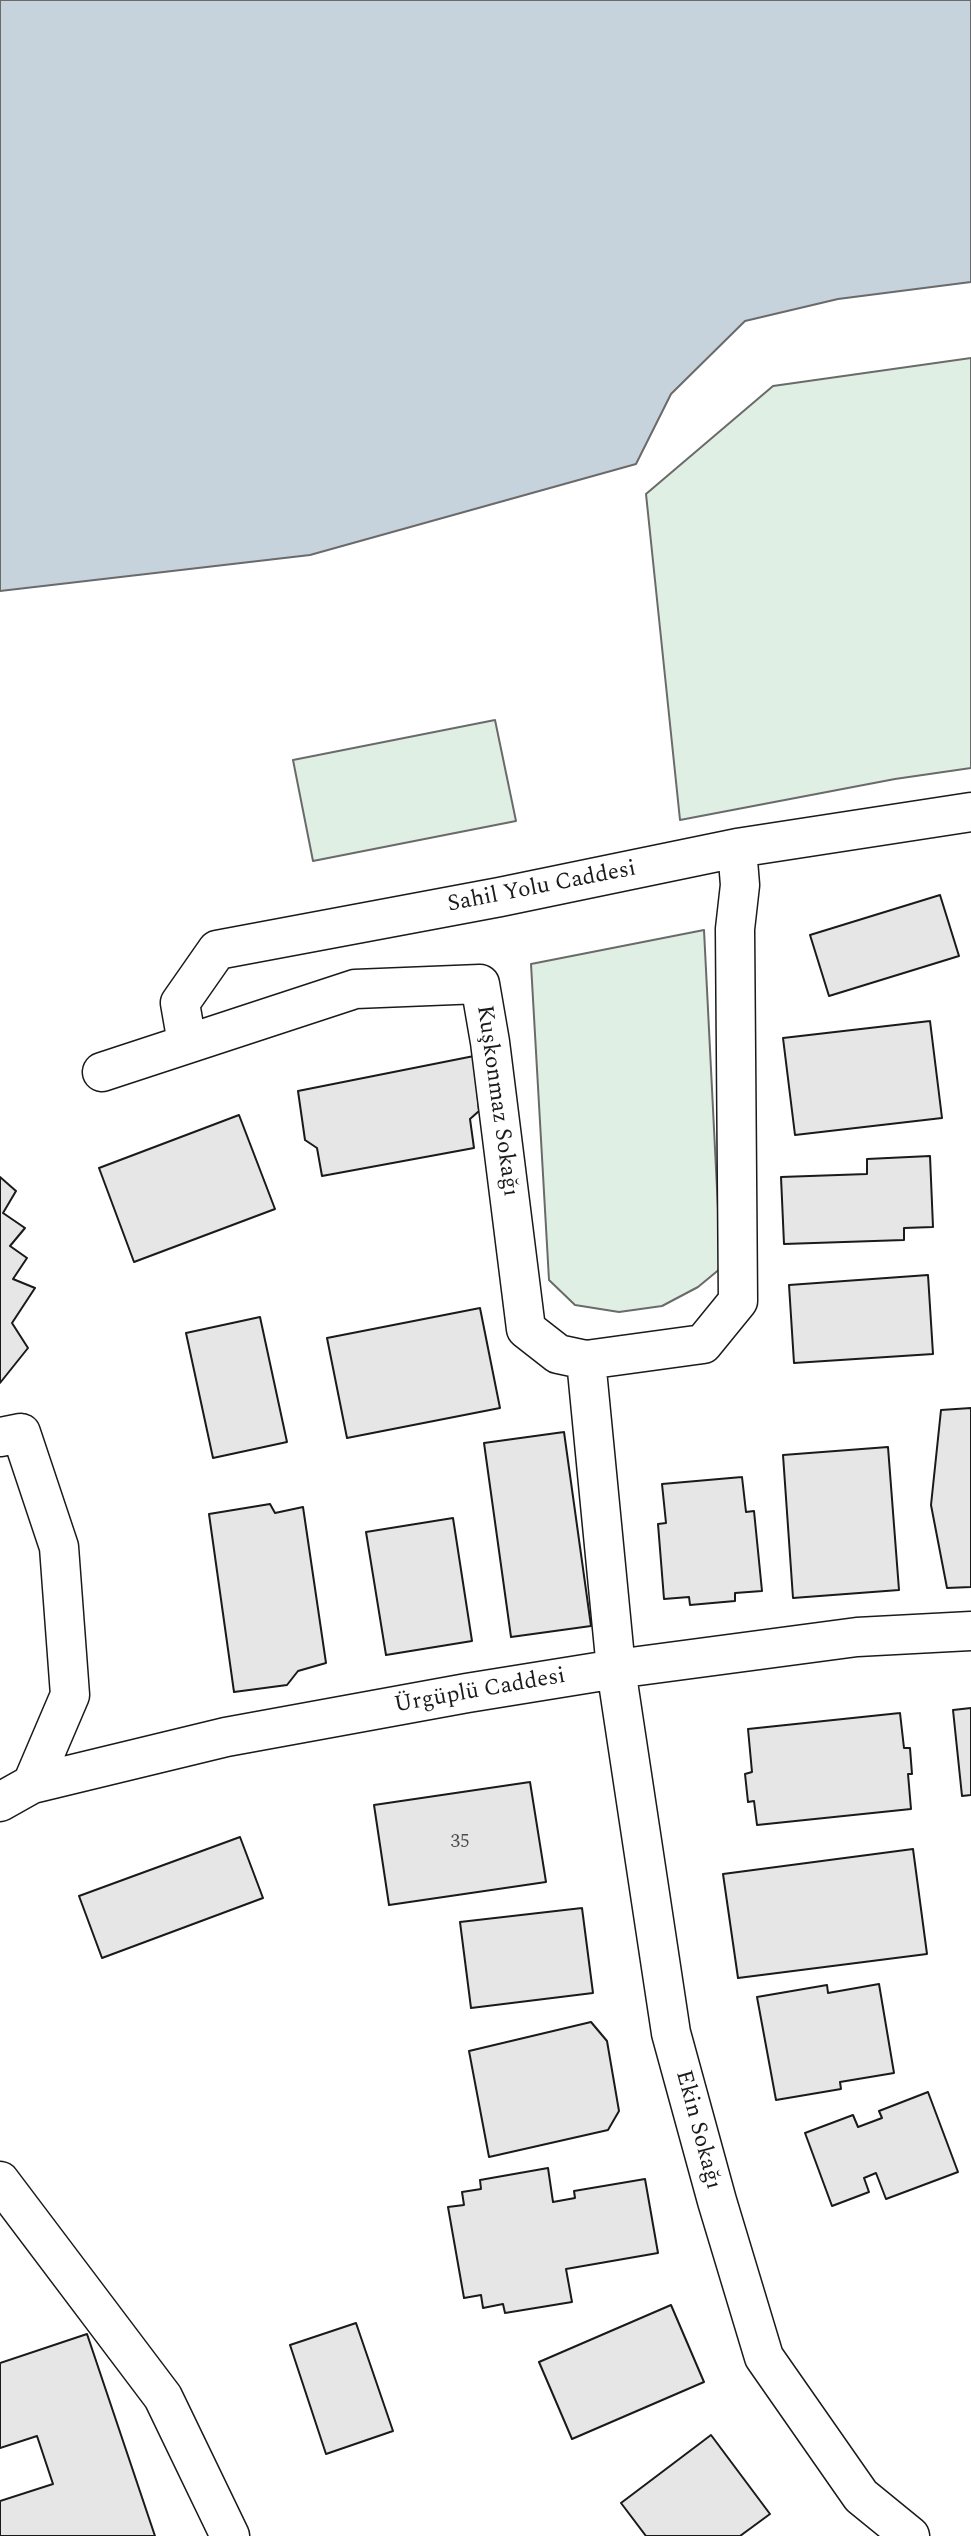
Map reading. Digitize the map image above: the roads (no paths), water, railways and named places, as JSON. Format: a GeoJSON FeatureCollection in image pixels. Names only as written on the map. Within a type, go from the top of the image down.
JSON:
{"type":"FeatureCollection","features":[{"type":"Feature","properties":{"kind":"street","name":"Sahil Yolu Caddesi"},"geometry":{"type":"LineString","coordinates":[[187,1044],[180,1003],[217,950],[500,897],[737,848],[971,813]]}},
{"type":"Feature","properties":{"kind":"street","name":"Kuşkonmaz Sokağı"},"geometry":{"type":"LineString","coordinates":[[102,1072],[355,989],[480,984],[490,1042],[526,1329],[558,1354],[586,1360],[703,1344],[738,1301],[735,929],[740,885],[737,848]]}},
{"type":"Feature","properties":{"kind":"street"},"geometry":{"type":"LineString","coordinates":[[586,1360],[617,1669]]}},
{"type":"Feature","properties":{"kind":"street"},"geometry":{"type":"LineString","coordinates":[[0,1437],[21,1433],[59,1548],[70,1695],[16,1793]]}},
{"type":"Feature","properties":{"kind":"street","name":"Ürgüplü Caddesi"},"geometry":{"type":"LineString","coordinates":[[16,1793],[226,1737],[467,1693],[617,1669],[857,1637],[971,1631]]}},
{"type":"Feature","properties":{"kind":"street","name":"Ekin Sokağı"},"geometry":{"type":"LineString","coordinates":[[617,1669],[670,2033],[764,2357],[860,2496],[910,2536]]}},
{"type":"Feature","properties":{"kind":"street"},"geometry":{"type":"LineString","coordinates":[[0,2180],[163,2397],[230,2536]]}}]}
